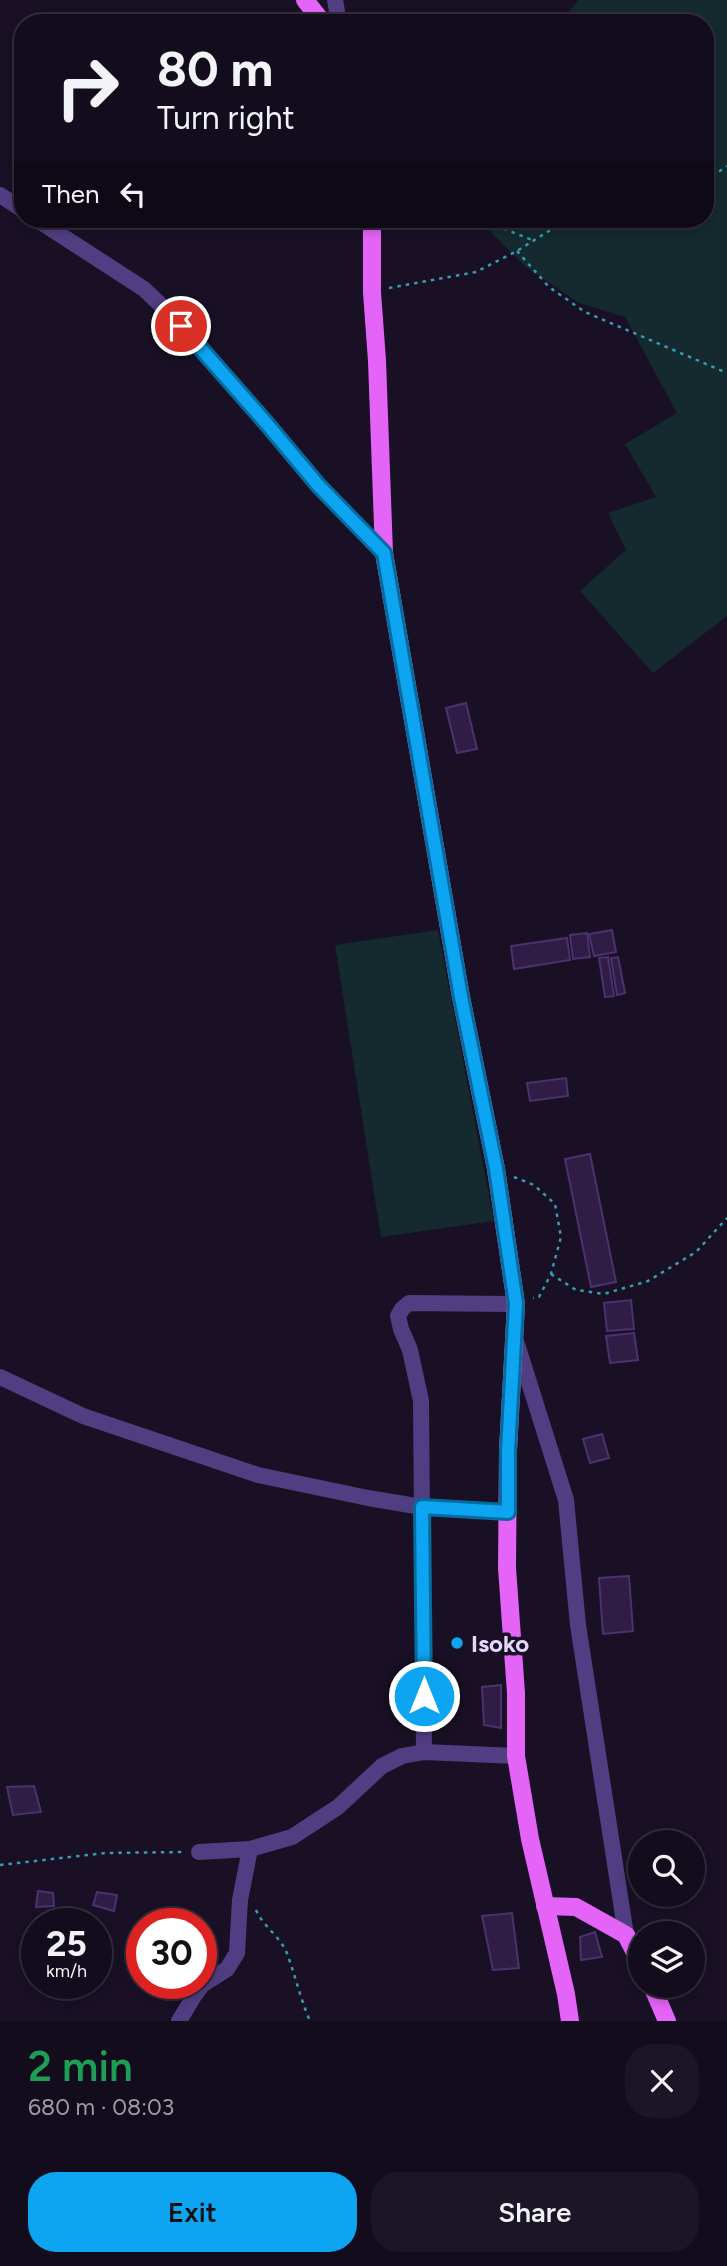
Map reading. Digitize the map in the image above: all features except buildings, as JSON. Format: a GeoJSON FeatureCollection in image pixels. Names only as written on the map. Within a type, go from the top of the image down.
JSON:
{"type":"FeatureCollection","features":[{"type":"Feature","properties":{"kind":"main road"},"geometry":{"type":"LineString","coordinates":[[305,0],[316,14]]}},
{"type":"Feature","properties":{"kind":"main road"},"geometry":{"type":"LineString","coordinates":[[372,228],[372,292],[384,553],[461,997],[496,1169],[516,1304],[508,1451],[507,1568],[516,1693],[516,1756],[530,1839],[570,2021]]}},
{"type":"Feature","properties":{"kind":"main road"},"geometry":{"type":"LineString","coordinates":[[545,1906],[576,1908],[626,1935],[628,1939]]}},
{"type":"Feature","properties":{"kind":"main road"},"geometry":{"type":"LineString","coordinates":[[657,1998],[667,2021]]}},
{"type":"Feature","properties":{"kind":"street"},"geometry":{"type":"LineString","coordinates":[[50,228],[144,289],[168,312],[318,485],[384,553]]}},
{"type":"Feature","properties":{"kind":"street"},"geometry":{"type":"LineString","coordinates":[[424,1752],[421,1401],[416,1372],[398,1316],[410,1303],[516,1304]]}},
{"type":"Feature","properties":{"kind":"street"},"geometry":{"type":"LineString","coordinates":[[514,1337],[566,1500],[578,1625],[626,1935]]}},
{"type":"Feature","properties":{"kind":"street"},"geometry":{"type":"LineString","coordinates":[[0,1377],[83,1416],[258,1475],[422,1507],[508,1512]]}},
{"type":"Feature","properties":{"kind":"street"},"geometry":{"type":"LineString","coordinates":[[199,1852],[250,1849],[292,1837],[338,1807],[382,1766],[402,1756],[424,1752],[516,1756]]}},
{"type":"Feature","properties":{"kind":"street"},"geometry":{"type":"LineString","coordinates":[[179,2021],[202,1986],[227,1969],[237,1953],[240,1899],[250,1849]]}},
{"type":"Feature","properties":{"kind":"path"},"geometry":{"type":"LineString","coordinates":[[502,228],[533,241]]}},
{"type":"Feature","properties":{"kind":"path"},"geometry":{"type":"LineString","coordinates":[[372,292],[476,272],[554,228]]}},
{"type":"Feature","properties":{"kind":"path"},"geometry":{"type":"LineString","coordinates":[[516,251],[549,287],[585,312],[727,373]]}},
{"type":"Feature","properties":{"kind":"path"},"geometry":{"type":"LineString","coordinates":[[496,1169],[534,1185],[555,1204],[561,1237],[551,1273],[539,1297],[516,1304]]}},
{"type":"Feature","properties":{"kind":"path"},"geometry":{"type":"LineString","coordinates":[[551,1273],[576,1290],[604,1294],[648,1281],[696,1252],[727,1218]]}},
{"type":"Feature","properties":{"kind":"path"},"geometry":{"type":"LineString","coordinates":[[0,1865],[105,1853],[199,1852]]}},
{"type":"Feature","properties":{"kind":"path"},"geometry":{"type":"LineString","coordinates":[[256,1908],[260,1919],[285,1949],[310,2021]]}},
{"type":"Feature","properties":{"kind":"green space"},"geometry":{"type":"Polygon","coordinates":[[[578,0],[727,0],[727,616],[653,673],[580,591],[626,550],[608,513],[656,497],[625,444],[677,413],[625,317],[579,303],[526,267],[486,228],[714,228],[714,14],[568,14],[578,0]]]}},
{"type":"Feature","properties":{"kind":"green space"},"geometry":{"type":"Polygon","coordinates":[[[438,930],[494,1221],[381,1237],[335,945],[438,930]]]}},
{"type":"Feature","properties":{"kind":"place","name":"Isoko"},"geometry":{"type":"Point","coordinates":[457,1643]}},
{"type":"Feature","properties":{"kind":"route"},"geometry":{"type":"LineString","coordinates":[[181,326],[318,485],[384,553],[461,997],[496,1169],[516,1304],[508,1451],[508,1512],[422,1507],[424,1696]]}}]}
